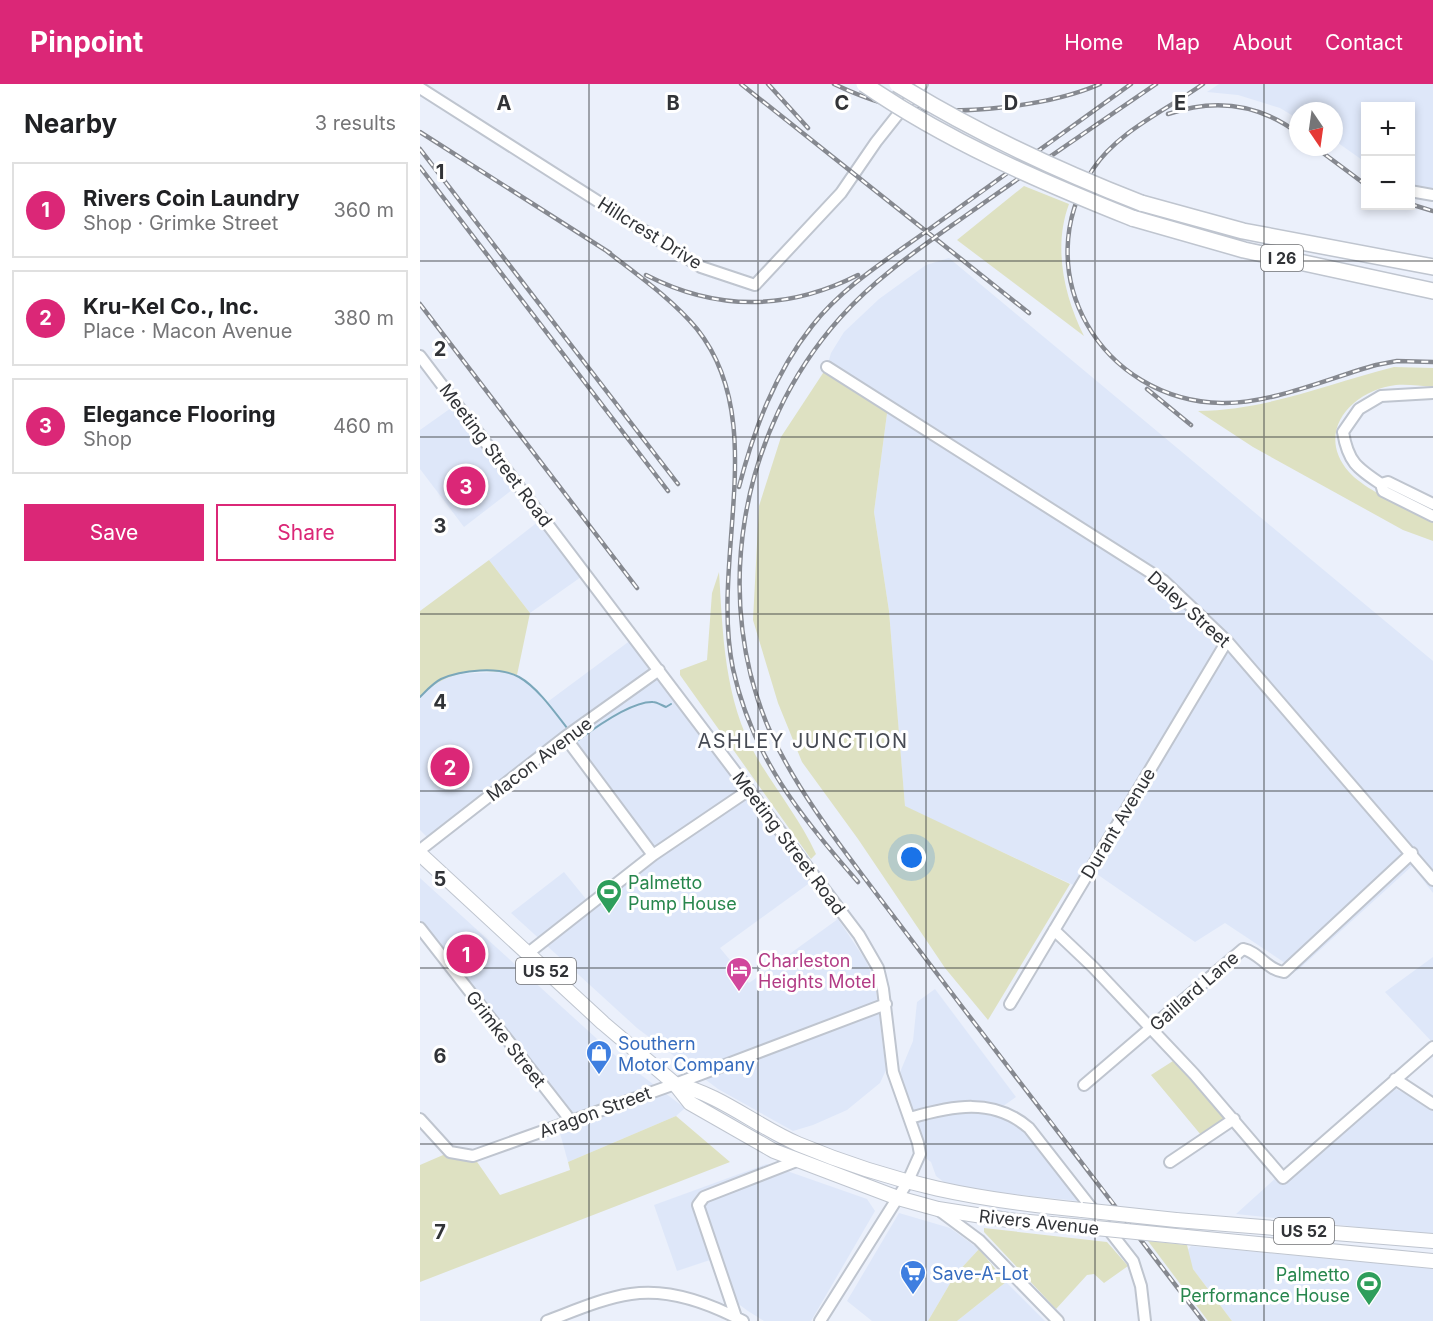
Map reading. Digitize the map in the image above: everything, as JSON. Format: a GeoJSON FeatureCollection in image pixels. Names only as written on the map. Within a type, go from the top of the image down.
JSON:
{"type":"FeatureCollection","features":[{"type":"Feature","properties":{"kind":"highway","name":"I 26"},"geometry":{"type":"LineString","coordinates":[[864,84],[959,141],[1000,162],[1041,182],[1132,218],[1244,250],[1433,291]]}},
{"type":"Feature","properties":{"kind":"highway","name":"I 26"},"geometry":{"type":"LineString","coordinates":[[897,84],[984,135],[1074,177],[1141,203],[1243,231],[1433,267]]}},
{"type":"Feature","properties":{"kind":"main road","name":"Rivers Avenue"},"geometry":{"type":"LineString","coordinates":[[420,852],[527,954],[675,1084],[690,1103],[774,1151],[898,1198],[938,1209],[1008,1220],[1433,1261]]}},
{"type":"Feature","properties":{"kind":"main road","name":"Rivers Avenue"},"geometry":{"type":"LineString","coordinates":[[675,1084],[701,1090],[763,1128],[796,1143],[907,1184],[1002,1202],[1176,1220],[1433,1241]]}},
{"type":"Feature","properties":{"kind":"street","name":"Hillcrest Drive"},"geometry":{"type":"LineString","coordinates":[[420,88],[701,267],[755,285],[841,194],[876,142],[922,84]]}},
{"type":"Feature","properties":{"kind":"street"},"geometry":{"type":"LineString","coordinates":[[1415,192],[1433,195]]}},
{"type":"Feature","properties":{"kind":"street","name":"Meeting Street Road"},"geometry":{"type":"LineString","coordinates":[[420,356],[424,370],[659,670],[859,935],[878,969],[886,1004],[893,1072],[920,1154],[898,1198]]}},
{"type":"Feature","properties":{"kind":"street","name":"Daley Street"},"geometry":{"type":"LineString","coordinates":[[827,368],[1164,581],[1227,641],[1433,880]]}},
{"type":"Feature","properties":{"kind":"street"},"geometry":{"type":"LineString","coordinates":[[1433,393],[1381,396],[1359,409],[1343,432],[1346,453],[1360,470],[1381,484],[1383,491],[1433,516]]}},
{"type":"Feature","properties":{"kind":"street"},"geometry":{"type":"LineString","coordinates":[[1381,484],[1388,482],[1433,504]]}},
{"type":"Feature","properties":{"kind":"street","name":"Durant Avenue"},"geometry":{"type":"LineString","coordinates":[[1010,1004],[1227,641]]}},
{"type":"Feature","properties":{"kind":"street","name":"Macon Avenue"},"geometry":{"type":"LineString","coordinates":[[420,852],[565,737],[659,670]]}},
{"type":"Feature","properties":{"kind":"street"},"geometry":{"type":"LineString","coordinates":[[565,737],[653,855]]}},
{"type":"Feature","properties":{"kind":"street"},"geometry":{"type":"LineString","coordinates":[[527,954],[653,855],[749,790]]}},
{"type":"Feature","properties":{"kind":"street","name":"Gaillard Lane"},"geometry":{"type":"LineString","coordinates":[[1084,1085],[1243,949],[1251,950],[1275,971],[1284,972],[1412,853]]}},
{"type":"Feature","properties":{"kind":"street","name":"Grimke Street"},"geometry":{"type":"LineString","coordinates":[[420,928],[571,1121]]}},
{"type":"Feature","properties":{"kind":"street"},"geometry":{"type":"LineString","coordinates":[[1054,930],[1093,967],[1234,1119],[1283,1179],[1433,1047]]}},
{"type":"Feature","properties":{"kind":"street","name":"Aragon Street"},"geometry":{"type":"LineString","coordinates":[[420,1119],[450,1152],[473,1156],[675,1084],[886,1004]]}},
{"type":"Feature","properties":{"kind":"street"},"geometry":{"type":"LineString","coordinates":[[1395,1079],[1433,1104]]}},
{"type":"Feature","properties":{"kind":"street"},"geometry":{"type":"LineString","coordinates":[[910,1118],[945,1109],[972,1106],[1008,1113],[1029,1128],[1133,1261],[1141,1286],[1145,1321]]}},
{"type":"Feature","properties":{"kind":"street"},"geometry":{"type":"LineString","coordinates":[[1170,1162],[1234,1119]]}},
{"type":"Feature","properties":{"kind":"street"},"geometry":{"type":"LineString","coordinates":[[739,1319],[698,1207],[699,1202],[704,1197],[799,1160]]}},
{"type":"Feature","properties":{"kind":"street"},"geometry":{"type":"LineString","coordinates":[[820,1321],[898,1198]]}},
{"type":"Feature","properties":{"kind":"street"},"geometry":{"type":"LineString","coordinates":[[938,1209],[979,1240],[1058,1321]]}},
{"type":"Feature","properties":{"kind":"street"},"geometry":{"type":"LineString","coordinates":[[548,1321],[632,1293],[682,1298],[714,1306],[739,1319]]}},
{"type":"Feature","properties":{"kind":"shaded area"},"geometry":{"type":"Polygon","coordinates":[[[1219,84],[1433,84],[1433,195],[1415,192],[1415,102],[1361,102],[1361,159],[1343,146],[1343,102],[1289,102],[1289,114],[1280,108],[1238,95],[1207,92],[1219,84]]]}},
{"type":"Feature","properties":{"kind":"shaded area"},"geometry":{"type":"Polygon","coordinates":[[[949,258],[1433,661],[1433,893],[1412,866],[1297,971],[1225,923],[1195,942],[1091,870],[1080,888],[905,807],[889,611],[874,512],[888,406],[827,367],[831,353],[844,332],[879,299],[926,265],[949,258]]]}},
{"type":"Feature","properties":{"kind":"shaded area"},"geometry":{"type":"Polygon","coordinates":[[[451,408],[512,490],[464,527],[420,469],[420,430],[451,408]]]}},
{"type":"Feature","properties":{"kind":"shaded area"},"geometry":{"type":"Polygon","coordinates":[[[539,521],[581,577],[530,613],[489,560],[539,521]]]}},
{"type":"Feature","properties":{"kind":"shaded area"},"geometry":{"type":"Polygon","coordinates":[[[631,640],[811,882],[720,948],[749,983],[838,919],[866,961],[875,983],[886,1070],[880,1083],[847,1110],[813,1125],[793,1131],[718,1089],[637,1028],[511,913],[564,872],[590,904],[653,855],[565,737],[431,841],[420,830],[420,697],[438,680],[454,674],[501,672],[517,675],[531,685],[546,703],[631,640]]]}},
{"type":"Feature","properties":{"kind":"shaded area"},"geometry":{"type":"Polygon","coordinates":[[[420,878],[617,1057],[685,1108],[676,1116],[568,1162],[558,1126],[570,1121],[420,928],[420,878]]]}},
{"type":"Feature","properties":{"kind":"shaded area"},"geometry":{"type":"Polygon","coordinates":[[[1433,957],[1433,1043],[1385,992],[1433,957]]]}},
{"type":"Feature","properties":{"kind":"shaded area"},"geometry":{"type":"Polygon","coordinates":[[[935,989],[1016,1097],[999,1109],[1016,1118],[1087,1202],[1001,1193],[945,1183],[936,1176],[931,1162],[920,1154],[896,1082],[913,1041],[917,1002],[935,989]]]}},
{"type":"Feature","properties":{"kind":"shaded area"},"geometry":{"type":"Polygon","coordinates":[[[1382,1082],[1420,1101],[1433,1111],[1433,1235],[1236,1214],[1382,1082]]]}},
{"type":"Feature","properties":{"kind":"shaded area"},"geometry":{"type":"Polygon","coordinates":[[[767,1164],[867,1199],[875,1211],[811,1321],[764,1321],[748,1311],[729,1297],[716,1258],[677,1271],[654,1205],[767,1164]]]}},
{"type":"Feature","properties":{"kind":"shaded area"},"geometry":{"type":"Polygon","coordinates":[[[899,1213],[950,1228],[979,1249],[955,1275],[928,1321],[872,1321],[847,1301],[899,1213]]]}},
{"type":"Feature","properties":{"kind":"shaded area"},"geometry":{"type":"Polygon","coordinates":[[[1191,1246],[1433,1268],[1433,1321],[1232,1321],[1193,1269],[1186,1252],[1191,1246]]]}},
{"type":"Feature","properties":{"kind":"shaded area"},"geometry":{"type":"Polygon","coordinates":[[[1006,1282],[1045,1321],[957,1321],[1006,1282]]]}},
{"type":"Feature","properties":{"kind":"green space"},"geometry":{"type":"Polygon","coordinates":[[[1024,186],[1069,204],[1064,220],[1061,254],[1066,288],[1084,336],[957,240],[1024,186]]]}},
{"type":"Feature","properties":{"kind":"green space"},"geometry":{"type":"Polygon","coordinates":[[[827,367],[888,406],[874,512],[889,611],[905,806],[1070,884],[988,1020],[945,968],[858,839],[802,762],[778,703],[753,620],[759,506],[781,437],[827,367]]]}},
{"type":"Feature","properties":{"kind":"green space"},"geometry":{"type":"Polygon","coordinates":[[[1394,367],[1433,368],[1433,387],[1396,385],[1365,395],[1343,415],[1337,428],[1335,442],[1339,457],[1357,479],[1377,493],[1433,521],[1433,541],[1403,530],[1253,447],[1198,411],[1224,410],[1273,401],[1394,367]]]}},
{"type":"Feature","properties":{"kind":"green space"},"geometry":{"type":"Polygon","coordinates":[[[489,560],[530,613],[517,675],[490,671],[465,673],[441,681],[420,697],[420,611],[489,560]]]}},
{"type":"Feature","properties":{"kind":"green space"},"geometry":{"type":"Polygon","coordinates":[[[719,572],[724,643],[737,712],[756,756],[810,841],[816,854],[811,859],[680,675],[680,670],[707,660],[712,593],[719,572]]]}},
{"type":"Feature","properties":{"kind":"green space"},"geometry":{"type":"Polygon","coordinates":[[[1173,1061],[1226,1117],[1201,1135],[1151,1075],[1173,1061]]]}},
{"type":"Feature","properties":{"kind":"green space"},"geometry":{"type":"Polygon","coordinates":[[[676,1116],[730,1162],[420,1282],[420,1165],[450,1152],[473,1156],[500,1195],[570,1170],[568,1162],[676,1116]]]}},
{"type":"Feature","properties":{"kind":"green space"},"geometry":{"type":"Polygon","coordinates":[[[984,1228],[1107,1242],[1128,1266],[1104,1283],[1094,1274],[1087,1275],[1056,1309],[984,1232],[984,1228]]]}},
{"type":"Feature","properties":{"kind":"green space"},"geometry":{"type":"Polygon","coordinates":[[[1148,1241],[1187,1245],[1193,1269],[1232,1321],[1208,1321],[1148,1241]]]}},
{"type":"Feature","properties":{"kind":"green space"},"geometry":{"type":"Polygon","coordinates":[[[979,1249],[1006,1282],[957,1321],[928,1321],[955,1275],[979,1249]]]}},
{"type":"Feature","properties":{"kind":"waterway"},"geometry":{"type":"LineString","coordinates":[[420,697],[435,683],[449,676],[469,672],[501,671],[526,681],[545,700],[567,728]]}},
{"type":"Feature","properties":{"kind":"waterway"},"geometry":{"type":"LineString","coordinates":[[575,739],[577,741],[613,717],[635,706],[653,702],[666,707],[671,704]]}},
{"type":"Feature","properties":{"kind":"railway"},"geometry":{"type":"LineString","coordinates":[[741,84],[1029,313]]}},
{"type":"Feature","properties":{"kind":"railway"},"geometry":{"type":"LineString","coordinates":[[768,84],[808,128]]}},
{"type":"Feature","properties":{"kind":"railway"},"geometry":{"type":"LineString","coordinates":[[834,84],[895,106],[926,110],[977,110],[1030,104],[1079,92],[1100,84]]}},
{"type":"Feature","properties":{"kind":"railway"},"geometry":{"type":"LineString","coordinates":[[739,487],[767,402],[799,344],[825,311],[870,271],[1131,84]]}},
{"type":"Feature","properties":{"kind":"railway"},"geometry":{"type":"LineString","coordinates":[[1156,84],[917,250],[869,289],[840,318],[806,363],[778,412],[758,464],[745,519],[740,574],[742,630],[753,685],[773,738],[803,792],[875,892],[1203,1321]]}},
{"type":"Feature","properties":{"kind":"railway"},"geometry":{"type":"LineString","coordinates":[[1203,84],[1129,132],[1116,143],[1093,169],[1074,209],[1068,249],[1072,288],[1087,324],[1111,356],[1142,380],[1179,397],[1222,403],[1280,395],[1376,365],[1397,361],[1433,362]]}},
{"type":"Feature","properties":{"kind":"railway"},"geometry":{"type":"LineString","coordinates":[[1168,114],[1185,109],[1220,105],[1252,110],[1289,127]]}},
{"type":"Feature","properties":{"kind":"railway"},"geometry":{"type":"LineString","coordinates":[[420,132],[610,253]]}},
{"type":"Feature","properties":{"kind":"railway"},"geometry":{"type":"LineString","coordinates":[[420,149],[678,484]]}},
{"type":"Feature","properties":{"kind":"railway"},"geometry":{"type":"LineString","coordinates":[[1327,156],[1361,181]]}},
{"type":"Feature","properties":{"kind":"railway"},"geometry":{"type":"LineString","coordinates":[[420,167],[668,491]]}},
{"type":"Feature","properties":{"kind":"railway"},"geometry":{"type":"LineString","coordinates":[[1415,206],[1433,211]]}},
{"type":"Feature","properties":{"kind":"railway"},"geometry":{"type":"LineString","coordinates":[[604,249],[653,287],[687,318],[697,329],[719,366],[731,406],[735,448],[728,626],[733,669],[741,700],[752,730],[781,783],[798,809],[858,882]]}},
{"type":"Feature","properties":{"kind":"railway"},"geometry":{"type":"LineString","coordinates":[[646,275],[672,287],[699,295],[752,302],[805,295],[858,275]]}},
{"type":"Feature","properties":{"kind":"railway"},"geometry":{"type":"LineString","coordinates":[[420,304],[637,588]]}},
{"type":"Feature","properties":{"kind":"railway"},"geometry":{"type":"LineString","coordinates":[[1147,389],[1191,425]]}},
{"type":"Feature","properties":{"kind":"place","name":"Elegance Flooring"},"geometry":{"type":"Point","coordinates":[466,486]}},
{"type":"Feature","properties":{"kind":"place","name":"Kru-Kel Co., Inc."},"geometry":{"type":"Point","coordinates":[450,767]}},
{"type":"Feature","properties":{"kind":"place","name":"Palmetto Pump House"},"geometry":{"type":"Point","coordinates":[609,915]}},
{"type":"Feature","properties":{"kind":"place","name":"Rivers Coin Laundry"},"geometry":{"type":"Point","coordinates":[466,954]}},
{"type":"Feature","properties":{"kind":"place","name":"Charleston Heights Motel"},"geometry":{"type":"Point","coordinates":[739,993]}},
{"type":"Feature","properties":{"kind":"place","name":"Southern Motor Company"},"geometry":{"type":"Point","coordinates":[599,1076]}},
{"type":"Feature","properties":{"kind":"place","name":"Save-A-Lot"},"geometry":{"type":"Point","coordinates":[913,1296]}},
{"type":"Feature","properties":{"kind":"place","name":"Palmetto Performance House"},"geometry":{"type":"Point","coordinates":[1369,1307]}},
{"type":"Feature","properties":{"kind":"district","name":"ASHLEY JUNCTION"},"geometry":{"type":"Point","coordinates":[803,741]}}]}
